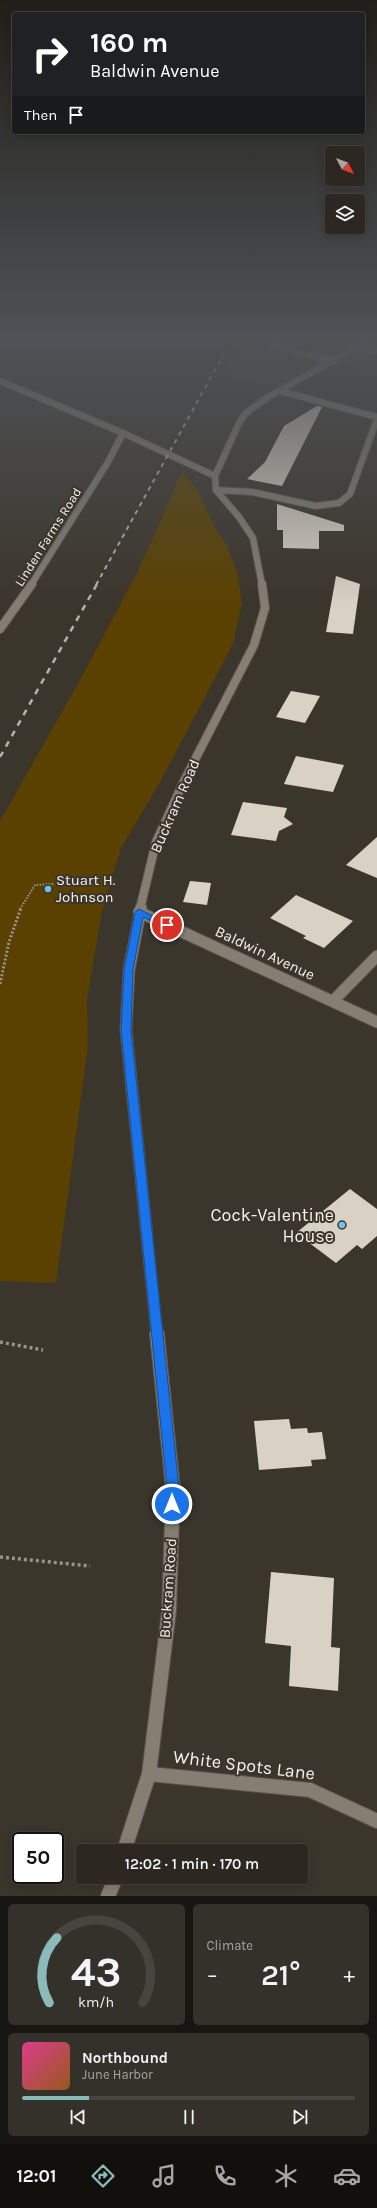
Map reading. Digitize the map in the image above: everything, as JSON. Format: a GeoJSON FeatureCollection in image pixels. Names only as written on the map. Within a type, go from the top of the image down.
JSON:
{"type":"FeatureCollection","features":[{"type":"Feature","properties":{"kind":"main road"},"geometry":{"type":"LineString","coordinates":[[110,427],[215,476]]}},
{"type":"Feature","properties":{"kind":"main road"},"geometry":{"type":"LineString","coordinates":[[236,427],[215,476],[214,483],[216,490],[252,492],[316,506],[339,503],[350,494],[374,427]]}},
{"type":"Feature","properties":{"kind":"main road","name":"Linden Farms Road"},"geometry":{"type":"LineString","coordinates":[[0,629],[20,603],[108,462],[123,433]]}},
{"type":"Feature","properties":{"kind":"main road","name":"Buckram Road"},"geometry":{"type":"LineString","coordinates":[[126,1844],[149,1774],[169,1611],[173,1488],[126,1030],[129,970],[139,912],[156,842],[184,782],[254,645],[265,608],[259,565],[253,538],[239,517],[216,490]]}},
{"type":"Feature","properties":{"kind":"main road","name":"Baldwin Avenue"},"geometry":{"type":"LineString","coordinates":[[139,912],[377,1022]]}},
{"type":"Feature","properties":{"kind":"main road"},"geometry":{"type":"LineString","coordinates":[[333,1001],[377,956]]}},
{"type":"Feature","properties":{"kind":"main road","name":"White Spots Lane"},"geometry":{"type":"LineString","coordinates":[[149,1774],[310,1790],[377,1821]]}},
{"type":"Feature","properties":{"kind":"main road"},"geometry":{"type":"LineString","coordinates":[[108,1896],[113,1884]]}},
{"type":"Feature","properties":{"kind":"path"},"geometry":{"type":"LineString","coordinates":[[0,984],[3,981],[5,959],[22,906],[35,885],[45,883],[54,884]]}},
{"type":"Feature","properties":{"kind":"path"},"geometry":{"type":"LineString","coordinates":[[0,1342],[43,1350]]}},
{"type":"Feature","properties":{"kind":"path"},"geometry":{"type":"LineString","coordinates":[[0,1557],[90,1566]]}},
{"type":"Feature","properties":{"kind":"shaded area"},"geometry":{"type":"Polygon","coordinates":[[[182,472],[197,489],[215,528],[227,546],[238,575],[242,604],[233,644],[159,784],[121,848],[102,911],[87,1000],[88,1046],[56,1283],[0,1281],[0,821],[80,680],[138,571],[182,472]]]}},
{"type":"Feature","properties":{"kind":"building"},"geometry":{"type":"Polygon","coordinates":[[[283,427],[312,427],[282,486],[247,479],[265,462],[283,427]]]}},
{"type":"Feature","properties":{"kind":"building"},"geometry":{"type":"Polygon","coordinates":[[[277,504],[344,525],[344,531],[319,531],[319,549],[283,548],[283,530],[277,530],[277,504]]]}},
{"type":"Feature","properties":{"kind":"building"},"geometry":{"type":"Polygon","coordinates":[[[336,576],[360,584],[353,634],[326,632],[336,576]]]}},
{"type":"Feature","properties":{"kind":"building"},"geometry":{"type":"Polygon","coordinates":[[[291,691],[320,696],[305,723],[276,717],[291,691]]]}},
{"type":"Feature","properties":{"kind":"building"},"geometry":{"type":"Polygon","coordinates":[[[296,756],[344,765],[333,792],[284,784],[296,756]]]}},
{"type":"Feature","properties":{"kind":"building"},"geometry":{"type":"Polygon","coordinates":[[[243,802],[287,808],[284,817],[293,824],[279,831],[276,841],[231,835],[243,802]]]}},
{"type":"Feature","properties":{"kind":"building"},"geometry":{"type":"Polygon","coordinates":[[[377,837],[377,878],[346,865],[377,837]]]}},
{"type":"Feature","properties":{"kind":"building"},"geometry":{"type":"Polygon","coordinates":[[[190,881],[211,883],[207,905],[183,902],[190,881]]]}},
{"type":"Feature","properties":{"kind":"building"},"geometry":{"type":"Polygon","coordinates":[[[296,895],[353,921],[324,948],[303,938],[306,936],[270,918],[296,895]]]}},
{"type":"Feature","properties":{"kind":"building","name":"Cock-Valentine House"},"geometry":{"type":"Polygon","coordinates":[[[350,1189],[377,1209],[377,1236],[362,1249],[357,1245],[336,1263],[296,1233],[350,1189]]]}},
{"type":"Feature","properties":{"kind":"building"},"geometry":{"type":"Polygon","coordinates":[[[289,1419],[291,1429],[307,1428],[308,1433],[322,1432],[326,1459],[311,1460],[312,1466],[259,1470],[254,1421],[289,1419]]]}},
{"type":"Feature","properties":{"kind":"building"},"geometry":{"type":"Polygon","coordinates":[[[271,1572],[334,1578],[331,1647],[340,1648],[338,1691],[289,1686],[291,1646],[265,1643],[271,1572]]]}},
{"type":"Feature","properties":{"kind":"railway"},"geometry":{"type":"LineString","coordinates":[[96,585],[183,427]]}},
{"type":"Feature","properties":{"kind":"railway"},"geometry":{"type":"LineString","coordinates":[[0,757],[97,584]]}},
{"type":"Feature","properties":{"kind":"place","name":"Stuart H. Johnson"},"geometry":{"type":"Point","coordinates":[48,889]}},
{"type":"Feature","properties":{"kind":"place","name":"Cock-Valentine House"},"geometry":{"type":"Point","coordinates":[342,1225]}},
{"type":"Feature","properties":{"kind":"route"},"geometry":{"type":"LineString","coordinates":[[167,925],[139,912],[129,970],[126,1030],[139,1168],[158,1332],[173,1488],[172,1504]]}}]}
